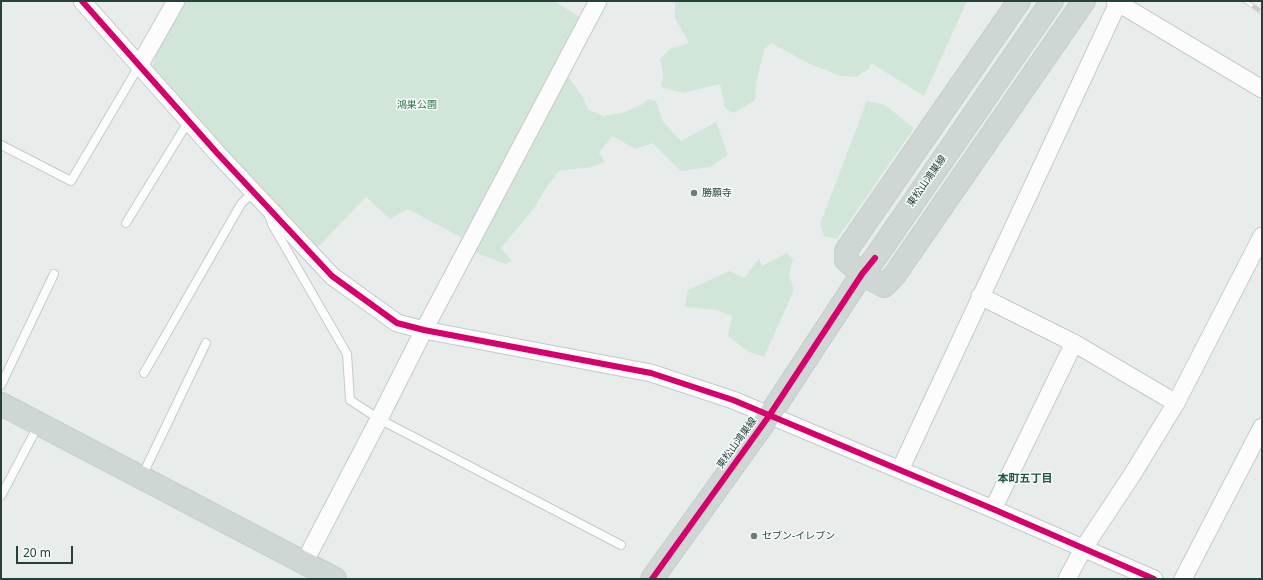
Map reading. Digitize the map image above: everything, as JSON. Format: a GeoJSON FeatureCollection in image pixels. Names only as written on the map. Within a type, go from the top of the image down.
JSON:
{"type":"FeatureCollection","features":[{"type":"Feature","properties":{"kind":"main road"},"geometry":{"type":"LineString","coordinates":[[1019,1],[846,251],[846,260],[862,274],[884,286],[894,276],[1084,1]]}},
{"type":"Feature","properties":{"kind":"main road","name":"東松山鴻巣線"},"geometry":{"type":"LineString","coordinates":[[652,579],[769,416],[862,274],[875,258],[1052,1]]}},
{"type":"Feature","properties":{"kind":"main road"},"geometry":{"type":"LineString","coordinates":[[1,404],[335,579]]}},
{"type":"Feature","properties":{"kind":"street"},"geometry":{"type":"LineString","coordinates":[[82,1],[188,122],[332,276],[398,323],[424,330],[651,373],[733,400],[993,509],[1154,579]]}},
{"type":"Feature","properties":{"kind":"street"},"geometry":{"type":"LineString","coordinates":[[140,66],[176,1]]}},
{"type":"Feature","properties":{"kind":"street"},"geometry":{"type":"LineString","coordinates":[[304,564],[424,330],[598,1]]}},
{"type":"Feature","properties":{"kind":"street"},"geometry":{"type":"LineString","coordinates":[[900,470],[1117,2],[1262,89]]}},
{"type":"Feature","properties":{"kind":"street"},"geometry":{"type":"LineString","coordinates":[[1067,579],[1083,549],[1132,476],[1176,403],[1262,236]]}},
{"type":"Feature","properties":{"kind":"street"},"geometry":{"type":"LineString","coordinates":[[980,296],[1074,343],[1176,403]]}},
{"type":"Feature","properties":{"kind":"street"},"geometry":{"type":"LineString","coordinates":[[993,509],[1074,343]]}},
{"type":"Feature","properties":{"kind":"street"},"geometry":{"type":"LineString","coordinates":[[1183,579],[1262,427]]}},
{"type":"Feature","properties":{"kind":"lane"},"geometry":{"type":"LineString","coordinates":[[1,145],[71,181],[140,66]]}},
{"type":"Feature","properties":{"kind":"lane"},"geometry":{"type":"LineString","coordinates":[[126,223],[188,122]]}},
{"type":"Feature","properties":{"kind":"lane"},"geometry":{"type":"LineString","coordinates":[[144,373],[241,204],[253,192]]}},
{"type":"Feature","properties":{"kind":"lane"},"geometry":{"type":"LineString","coordinates":[[266,205],[272,224],[347,354],[350,400],[379,419],[621,545]]}},
{"type":"Feature","properties":{"kind":"lane"},"geometry":{"type":"LineString","coordinates":[[1,385],[54,274]]}},
{"type":"Feature","properties":{"kind":"lane"},"geometry":{"type":"LineString","coordinates":[[142,477],[206,343]]}},
{"type":"Feature","properties":{"kind":"lane"},"geometry":{"type":"LineString","coordinates":[[1,496],[39,424]]}},
{"type":"Feature","properties":{"kind":"green space","name":"鴻巣公園"},"geometry":{"type":"Polygon","coordinates":[[[182,1],[554,1],[584,20],[464,239],[408,209],[390,219],[366,197],[318,247],[268,198],[152,70],[158,45],[182,1]]]}},
{"type":"Feature","properties":{"kind":"green space"},"geometry":{"type":"Polygon","coordinates":[[[675,1],[967,1],[924,96],[871,63],[869,69],[856,77],[840,76],[808,63],[771,43],[764,50],[757,79],[755,100],[734,113],[725,108],[720,84],[683,93],[661,87],[663,75],[660,59],[670,49],[689,43],[675,18],[675,1]]]}},
{"type":"Feature","properties":{"kind":"green space"},"geometry":{"type":"Polygon","coordinates":[[[567,75],[582,96],[589,110],[604,116],[625,112],[643,104],[648,99],[656,101],[663,122],[681,141],[716,122],[728,155],[710,167],[681,171],[652,143],[636,149],[612,136],[599,153],[605,162],[588,168],[560,170],[548,185],[532,211],[501,248],[512,261],[505,264],[472,251],[567,75]]]}},
{"type":"Feature","properties":{"kind":"green space"},"geometry":{"type":"Polygon","coordinates":[[[867,101],[885,105],[914,128],[837,239],[824,236],[820,224],[867,101]]]}},
{"type":"Feature","properties":{"kind":"green space"},"geometry":{"type":"Polygon","coordinates":[[[787,253],[793,260],[789,275],[794,290],[764,357],[749,352],[728,336],[732,316],[716,310],[685,307],[688,290],[729,271],[744,278],[759,259],[762,266],[787,253]]]}},
{"type":"Feature","properties":{"kind":"railway"},"geometry":{"type":"LineString","coordinates":[[1245,1],[1262,12]]}},
{"type":"Feature","properties":{"kind":"cycle path"},"geometry":{"type":"LineString","coordinates":[[82,1],[217,153],[332,276],[397,323],[424,330],[651,373],[733,400],[993,509],[1154,579]]}},
{"type":"Feature","properties":{"kind":"cycle path"},"geometry":{"type":"LineString","coordinates":[[652,579],[769,416],[862,274],[875,258]]}},
{"type":"Feature","properties":{"kind":"place","name":"勝願寺"},"geometry":{"type":"Point","coordinates":[694,193]}},
{"type":"Feature","properties":{"kind":"place","name":"セブン-イレブン"},"geometry":{"type":"Point","coordinates":[754,536]}},
{"type":"Feature","properties":{"kind":"district","name":"本町五丁目"},"geometry":{"type":"Point","coordinates":[1025,479]}}]}
